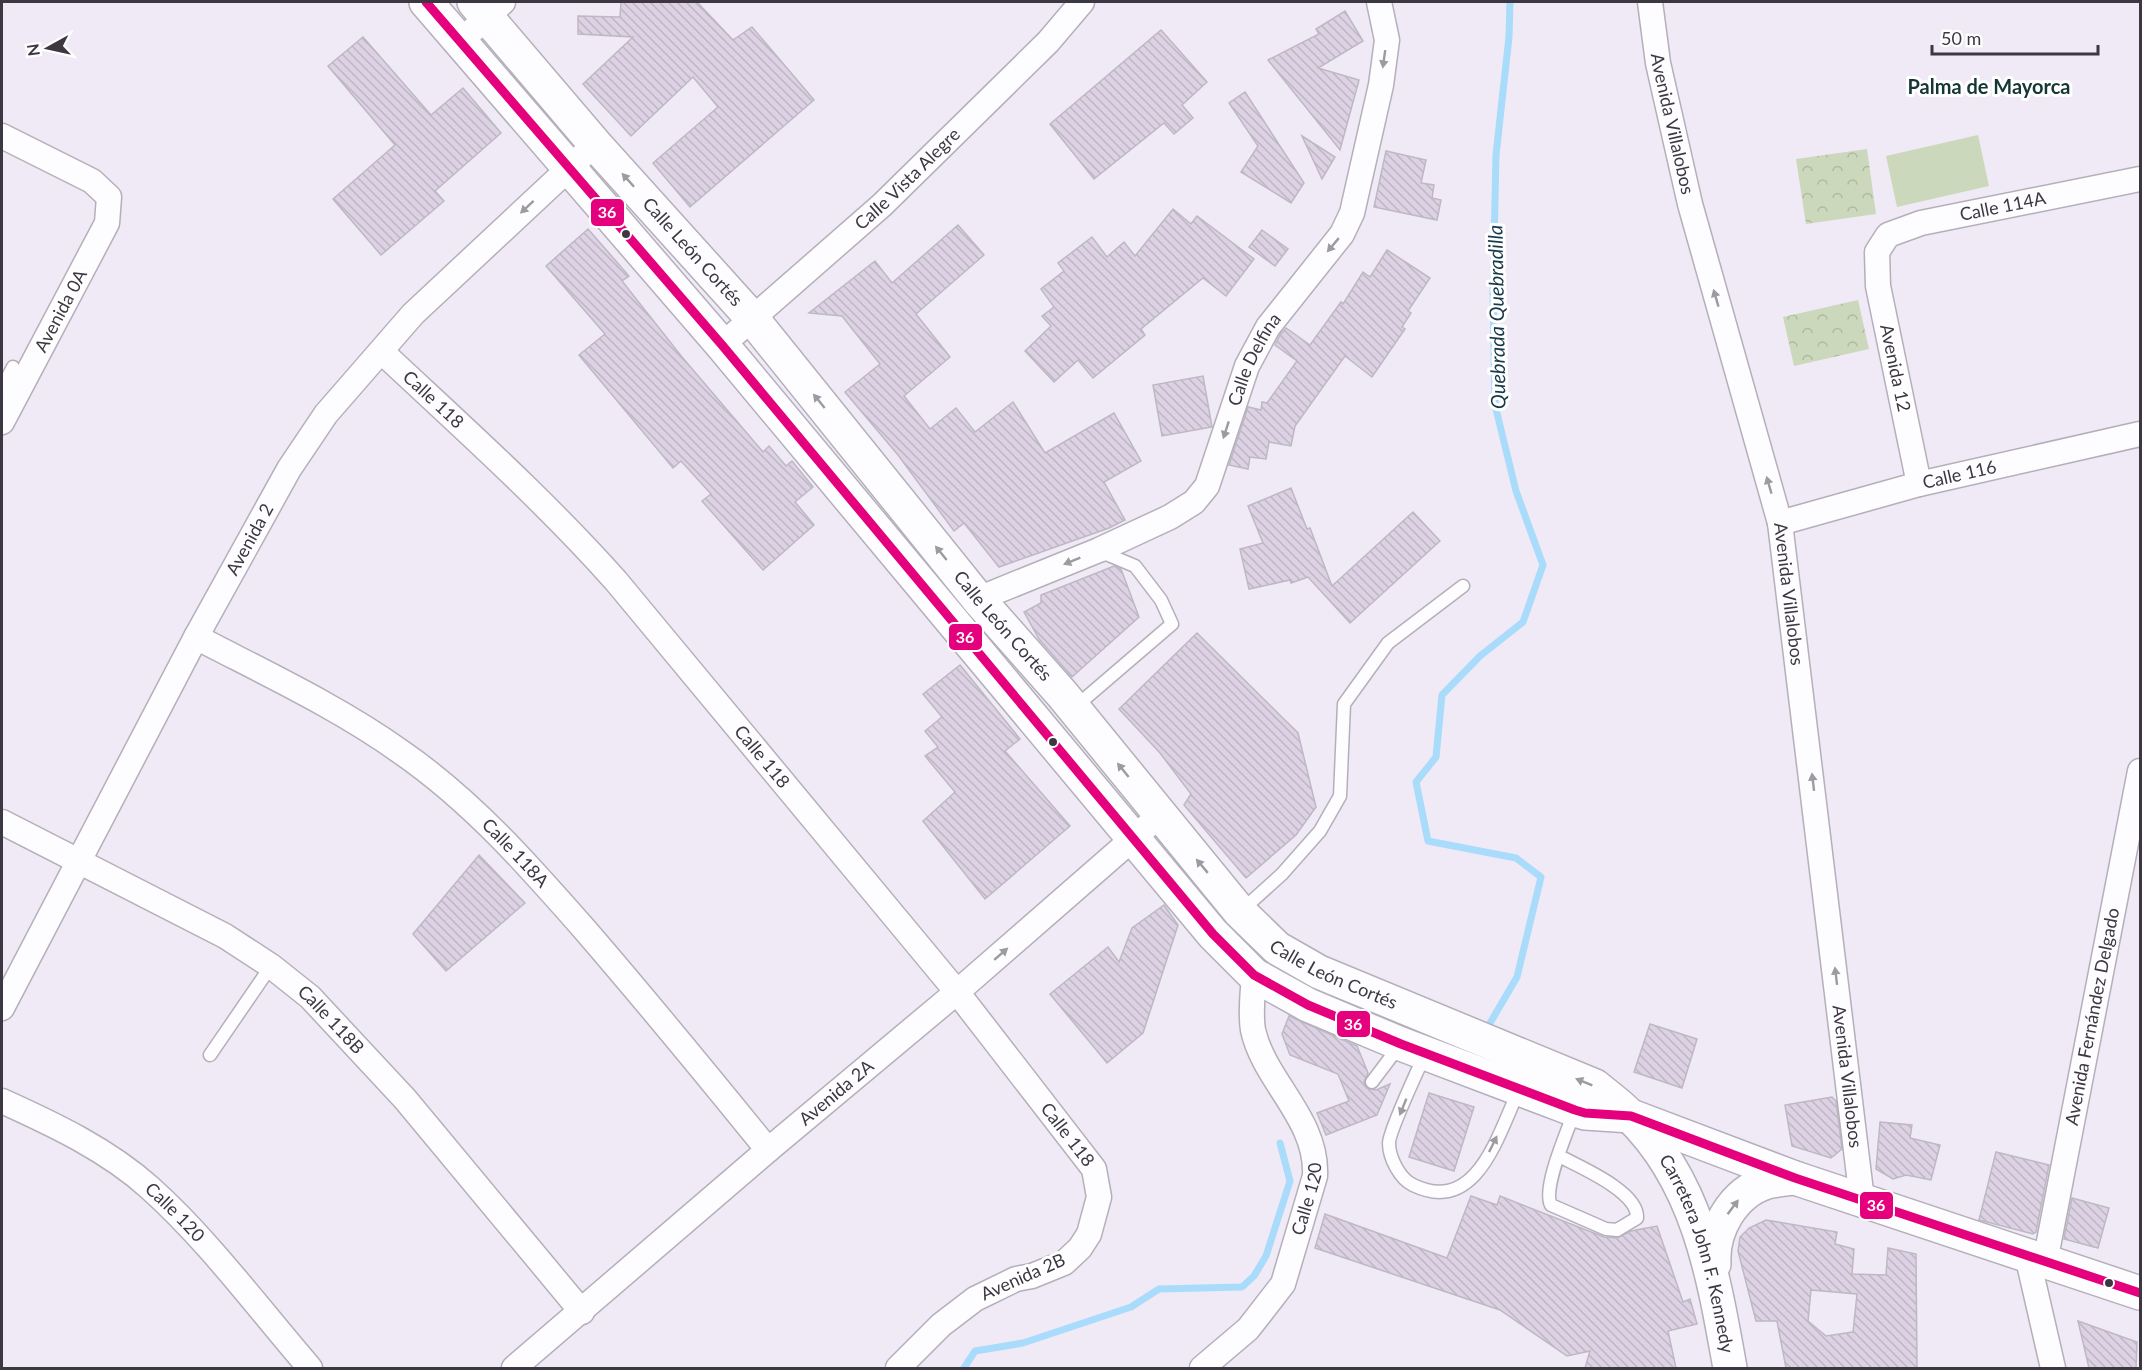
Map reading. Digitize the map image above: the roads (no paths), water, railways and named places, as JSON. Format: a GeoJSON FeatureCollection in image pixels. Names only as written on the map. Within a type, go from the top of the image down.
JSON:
{"type":"FeatureCollection","features":[{"type":"Feature","properties":{"kind":"main road","name":"Calle León Cortés"},"geometry":{"type":"LineString","coordinates":[[426,2],[722,345],[1213,934],[1254,975],[1321,1016],[1413,1048],[1580,1112],[1631,1116],[1795,1178],[2140,1293]]}},
{"type":"Feature","properties":{"kind":"main road","name":"Calle León Cortés"},"geometry":{"type":"LineString","coordinates":[[489,6],[595,144],[751,317],[978,599],[1073,708],[1240,912],[1277,948],[1319,972],[1595,1086],[1631,1116]]}},
{"type":"Feature","properties":{"kind":"main road"},"geometry":{"type":"LineString","coordinates":[[1580,1112],[1632,1145],[1684,1193]]}},
{"type":"Feature","properties":{"kind":"main road","name":"Carretera John F. Kennedy"},"geometry":{"type":"LineString","coordinates":[[1631,1116],[1660,1153],[1684,1193],[1702,1236],[1714,1281],[1730,1368]]}},
{"type":"Feature","properties":{"kind":"main road"},"geometry":{"type":"LineString","coordinates":[[1714,1281],[1713,1251],[1721,1222],[1740,1198],[1765,1183],[1795,1178]]}},
{"type":"Feature","properties":{"kind":"street","name":"Calle Vista Alegre"},"geometry":{"type":"LineString","coordinates":[[722,345],[751,317],[882,205],[948,143],[1048,42],[1083,2]]}},
{"type":"Feature","properties":{"kind":"street","name":"Calle Delfina"},"geometry":{"type":"LineString","coordinates":[[978,599],[1099,550],[1170,517],[1194,502],[1207,486],[1251,358],[1268,327],[1342,234],[1352,213],[1381,85],[1387,40],[1379,2]]}},
{"type":"Feature","properties":{"kind":"street","name":"Avenida Villalobos"},"geometry":{"type":"LineString","coordinates":[[1650,2],[1658,63],[1689,204],[1780,524],[1862,1200]]}},
{"type":"Feature","properties":{"kind":"street"},"geometry":{"type":"LineString","coordinates":[[461,41],[489,6]]}},
{"type":"Feature","properties":{"kind":"street","name":"Avenida 0A"},"geometry":{"type":"LineString","coordinates":[[2,136],[92,181],[109,197],[107,223],[2,422]]}},
{"type":"Feature","properties":{"kind":"street","name":"Avenida 2"},"geometry":{"type":"LineString","coordinates":[[2,1008],[77,860],[196,637],[289,469],[326,414],[413,314],[595,144]]}},
{"type":"Feature","properties":{"kind":"street","name":"Calle 114A"},"geometry":{"type":"LineString","coordinates":[[1877,252],[1888,235],[1921,223],[2140,179]]}},
{"type":"Feature","properties":{"kind":"street","name":"Avenida 12"},"geometry":{"type":"LineString","coordinates":[[1877,252],[1878,286],[1919,484]]}},
{"type":"Feature","properties":{"kind":"street","name":"Calle 118"},"geometry":{"type":"LineString","coordinates":[[382,352],[592,555],[957,992],[1094,1169],[1099,1197]]}},
{"type":"Feature","properties":{"kind":"street","name":"Calle 116"},"geometry":{"type":"LineString","coordinates":[[1780,524],[1919,484],[2140,434]]}},
{"type":"Feature","properties":{"kind":"street","name":"Calle 118A"},"geometry":{"type":"LineString","coordinates":[[196,637],[296,689],[401,751],[479,814],[540,878],[634,987],[768,1150]]}},
{"type":"Feature","properties":{"kind":"street","name":"Avenida Fernández Delgado"},"geometry":{"type":"LineString","coordinates":[[2053,1368],[2036,1258],[2140,771]]}},
{"type":"Feature","properties":{"kind":"street","name":"Avenida 2A"},"geometry":{"type":"LineString","coordinates":[[514,1368],[768,1150],[957,992],[1160,815]]}},
{"type":"Feature","properties":{"kind":"street","name":"Calle 118B"},"geometry":{"type":"LineString","coordinates":[[2,822],[225,936],[271,966],[310,997],[405,1099],[582,1312]]}},
{"type":"Feature","properties":{"kind":"street","name":"Calle 120"},"geometry":{"type":"LineString","coordinates":[[1202,1368],[1248,1329],[1283,1284],[1315,1176],[1316,1158],[1305,1131],[1288,1095],[1262,1055],[1253,1030],[1254,975]]}},
{"type":"Feature","properties":{"kind":"street","name":"Calle 120"},"geometry":{"type":"LineString","coordinates":[[2,1101],[47,1122],[113,1160],[149,1186],[188,1225],[310,1368]]}},
{"type":"Feature","properties":{"kind":"street","name":"Avenida 2B"},"geometry":{"type":"LineString","coordinates":[[898,1368],[941,1326],[975,1299],[1016,1279],[1032,1276],[1064,1263],[1089,1234],[1099,1197]]}},
{"type":"Feature","properties":{"kind":"lane"},"geometry":{"type":"LineString","coordinates":[[2,388],[13,367]]}},
{"type":"Feature","properties":{"kind":"lane"},"geometry":{"type":"LineString","coordinates":[[1073,708],[1172,624],[1161,600],[1135,566],[1099,550]]}},
{"type":"Feature","properties":{"kind":"lane"},"geometry":{"type":"LineString","coordinates":[[1240,912],[1282,874],[1320,831],[1340,796],[1344,704],[1388,643],[1463,586]]}},
{"type":"Feature","properties":{"kind":"lane"},"geometry":{"type":"LineString","coordinates":[[210,1055],[271,966]]}},
{"type":"Feature","properties":{"kind":"lane"},"geometry":{"type":"LineString","coordinates":[[1372,1082],[1413,1048]]}},
{"type":"Feature","properties":{"kind":"lane"},"geometry":{"type":"LineString","coordinates":[[1413,1048],[1389,1143],[1394,1166],[1410,1184],[1431,1193],[1458,1190],[1479,1173],[1520,1088]]}},
{"type":"Feature","properties":{"kind":"lane"},"geometry":{"type":"LineString","coordinates":[[1559,1156],[1617,1189],[1634,1204],[1637,1218],[1617,1230],[1606,1229],[1551,1205],[1548,1195],[1559,1156],[1580,1112]]}},
{"type":"Feature","properties":{"kind":"waterway","name":"Quebrada Quebradilla"},"geometry":{"type":"LineString","coordinates":[[1486,1030],[1517,977],[1541,877],[1516,858],[1428,841],[1416,782],[1436,757],[1442,695],[1480,656],[1523,622],[1543,565],[1516,491],[1495,405],[1493,291],[1496,155],[1509,37],[1510,2]]}},
{"type":"Feature","properties":{"kind":"waterway","name":"Quebrada Quebradilla"},"geometry":{"type":"LineString","coordinates":[[964,1368],[975,1351],[1023,1343],[1131,1307],[1159,1289],[1242,1287],[1254,1276],[1266,1256],[1290,1181],[1280,1143]]}},
{"type":"Feature","properties":{"kind":"district","name":"Palma de Mayorca"},"geometry":{"type":"Point","coordinates":[1989,87]}}]}
